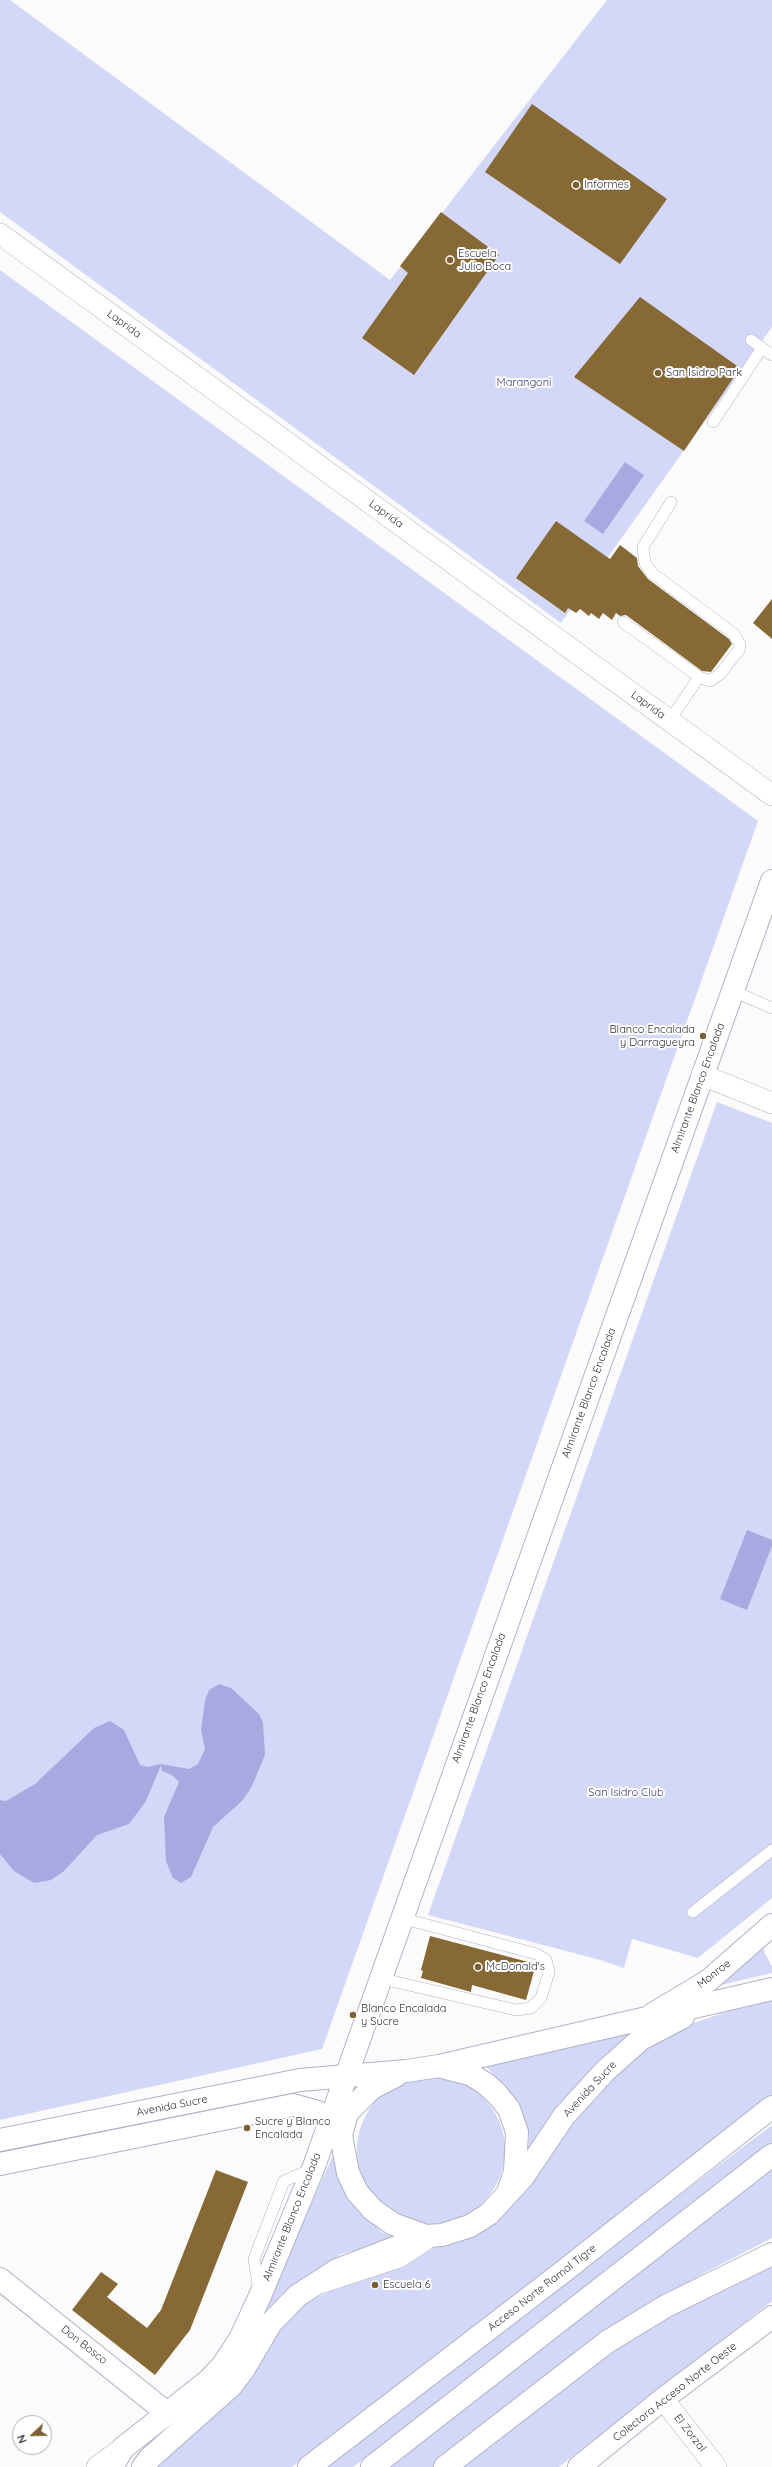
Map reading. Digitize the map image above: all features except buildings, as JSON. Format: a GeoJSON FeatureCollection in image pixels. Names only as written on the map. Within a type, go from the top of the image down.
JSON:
{"type":"FeatureCollection","features":[{"type":"Feature","properties":{"kind":"main road","name":"Almirante Blanco Encalada"},"geometry":{"type":"LineString","coordinates":[[112,2467],[123,2448],[208,2381],[223,2365],[240,2339],[260,2296],[313,2169],[338,2124],[344,2077],[772,881]]}},
{"type":"Feature","properties":{"kind":"main road","name":"Monroe"},"geometry":{"type":"LineString","coordinates":[[650,2015],[708,1981],[772,1925]]}},
{"type":"Feature","properties":{"kind":"main road","name":"Avenida Sucre"},"geometry":{"type":"LineString","coordinates":[[0,2140],[300,2080],[406,2072],[439,2066],[650,2015],[718,2003],[772,1988]]}},
{"type":"Feature","properties":{"kind":"main road","name":"Avenida Sucre"},"geometry":{"type":"LineString","coordinates":[[434,2235],[470,2226],[489,2214],[523,2177],[564,2116],[605,2071],[641,2039],[661,2027],[718,2003]]}},
{"type":"Feature","properties":{"kind":"main road"},"geometry":{"type":"LineString","coordinates":[[439,2066],[470,2074],[486,2084],[497,2094],[509,2109],[517,2132],[515,2172],[508,2193]]}},
{"type":"Feature","properties":{"kind":"main road"},"geometry":{"type":"LineString","coordinates":[[406,2072],[372,2088],[338,2124],[348,2173],[357,2192],[373,2210],[394,2224],[434,2235]]}},
{"type":"Feature","properties":{"kind":"main road","name":"Avenida Sucre"},"geometry":{"type":"LineString","coordinates":[[0,2164],[293,2105],[318,2112],[338,2124]]}},
{"type":"Feature","properties":{"kind":"main road","name":"Acceso Norte Ramal Tigre"},"geometry":{"type":"LineString","coordinates":[[309,2467],[564,2271],[772,2107]]}},
{"type":"Feature","properties":{"kind":"main road"},"geometry":{"type":"LineString","coordinates":[[372,2467],[772,2155]]}},
{"type":"Feature","properties":{"kind":"main road"},"geometry":{"type":"LineString","coordinates":[[143,2467],[149,2459],[231,2386],[244,2370],[271,2323],[297,2296],[337,2270],[434,2235]]}},
{"type":"Feature","properties":{"kind":"main road"},"geometry":{"type":"LineString","coordinates":[[445,2467],[607,2342],[666,2306],[772,2254]]}},
{"type":"Feature","properties":{"kind":"main road","name":"Don Bosco"},"geometry":{"type":"LineString","coordinates":[[0,2279],[167,2412]]}},
{"type":"Feature","properties":{"kind":"main road","name":"Colectora Acceso Norte Oeste"},"geometry":{"type":"LineString","coordinates":[[579,2467],[663,2399],[772,2317]]}},
{"type":"Feature","properties":{"kind":"street","name":"Laprida"},"geometry":{"type":"LineString","coordinates":[[0,234],[772,795]]}},
{"type":"Feature","properties":{"kind":"street"},"geometry":{"type":"LineString","coordinates":[[702,1075],[772,1103]]}},
{"type":"Feature","properties":{"kind":"street","name":"El Zorzal"},"geometry":{"type":"LineString","coordinates":[[663,2399],[716,2467]]}},
{"type":"Feature","properties":{"kind":"street"},"geometry":{"type":"LineString","coordinates":[[98,2467],[123,2448]]}},
{"type":"Feature","properties":{"kind":"lane"},"geometry":{"type":"LineString","coordinates":[[751,340],[772,355]]}},
{"type":"Feature","properties":{"kind":"lane"},"geometry":{"type":"LineString","coordinates":[[713,422],[762,348]]}},
{"type":"Feature","properties":{"kind":"lane"},"geometry":{"type":"LineString","coordinates":[[623,622],[699,677],[710,681],[720,674],[739,650],[740,645],[734,634],[652,573],[645,563],[643,547],[672,502]]}},
{"type":"Feature","properties":{"kind":"lane"},"geometry":{"type":"LineString","coordinates":[[670,720],[699,677]]}},
{"type":"Feature","properties":{"kind":"lane"},"geometry":{"type":"LineString","coordinates":[[733,991],[772,1008]]}},
{"type":"Feature","properties":{"kind":"lane"},"geometry":{"type":"LineString","coordinates":[[693,1912],[772,1850]]}},
{"type":"Feature","properties":{"kind":"lane"},"geometry":{"type":"LineString","coordinates":[[379,1978],[516,2010],[531,2008],[541,1998],[549,1972],[546,1960],[537,1954],[401,1918]]}},
{"type":"Feature","properties":{"kind":"green space","name":"Marangoni"},"geometry":{"type":"Polygon","coordinates":[[[0,0],[10,0],[390,280],[607,0],[772,0],[772,327],[561,623],[0,212],[0,0]]]}},
{"type":"Feature","properties":{"kind":"green space"},"geometry":{"type":"Polygon","coordinates":[[[0,270],[758,821],[322,2049],[0,2120],[0,270]]]}},
{"type":"Feature","properties":{"kind":"green space","name":"San Isidro Club"},"geometry":{"type":"Polygon","coordinates":[[[717,1102],[772,1123],[772,1898],[698,1958],[632,1939],[624,1968],[597,1959],[428,1915],[717,1102]]]}},
{"type":"Feature","properties":{"kind":"green space"},"geometry":{"type":"Polygon","coordinates":[[[762,1943],[765,1954],[772,1966],[772,1973],[716,1986],[762,1943]]]}},
{"type":"Feature","properties":{"kind":"green space"},"geometry":{"type":"Polygon","coordinates":[[[772,1998],[772,2096],[478,2326],[292,2467],[147,2467],[261,2351],[300,2306],[340,2286],[493,2221],[569,2122],[622,2064],[675,2030],[750,2003],[772,1998]]]}},
{"type":"Feature","properties":{"kind":"green space"},"geometry":{"type":"Polygon","coordinates":[[[643,2030],[528,2156],[529,2135],[514,2096],[483,2063],[643,2030]]]}},
{"type":"Feature","properties":{"kind":"green space"},"geometry":{"type":"Polygon","coordinates":[[[431,2076],[452,2079],[466,2085],[478,2093],[488,2103],[496,2115],[502,2129],[505,2150],[502,2171],[496,2185],[488,2197],[478,2207],[466,2215],[452,2221],[431,2224],[410,2221],[396,2215],[384,2207],[374,2197],[366,2185],[360,2171],[357,2150],[360,2129],[366,2115],[374,2103],[384,2093],[396,2085],[410,2079],[431,2076]]]}},
{"type":"Feature","properties":{"kind":"green space"},"geometry":{"type":"Polygon","coordinates":[[[772,2125],[772,2146],[353,2467],[328,2467],[528,2310],[772,2125]]]}},
{"type":"Feature","properties":{"kind":"green space"},"geometry":{"type":"Polygon","coordinates":[[[334,2153],[353,2204],[383,2233],[402,2239],[341,2254],[272,2307],[263,2310],[334,2153]]]}},
{"type":"Feature","properties":{"kind":"green space"},"geometry":{"type":"Polygon","coordinates":[[[772,2170],[772,2238],[706,2272],[613,2329],[435,2467],[388,2467],[658,2255],[772,2170]]]}},
{"type":"Feature","properties":{"kind":"green space"},"geometry":{"type":"Polygon","coordinates":[[[772,2260],[772,2301],[559,2467],[462,2467],[594,2362],[677,2306],[772,2260]]]}},
{"type":"Feature","properties":{"kind":"water"},"geometry":{"type":"Polygon","coordinates":[[[625,462],[644,475],[603,534],[584,521],[625,462]]]}},
{"type":"Feature","properties":{"kind":"water"},"geometry":{"type":"Polygon","coordinates":[[[747,1530],[772,1540],[772,1546],[747,1610],[720,1599],[747,1530]]]}},
{"type":"Feature","properties":{"kind":"water"},"geometry":{"type":"Polygon","coordinates":[[[219,1684],[231,1688],[259,1714],[263,1723],[265,1755],[251,1788],[242,1801],[213,1827],[191,1877],[181,1883],[173,1878],[166,1861],[164,1817],[179,1782],[172,1775],[162,1771],[161,1765],[146,1801],[129,1824],[97,1835],[64,1871],[51,1880],[34,1883],[14,1871],[0,1854],[0,1800],[6,1801],[35,1784],[94,1728],[110,1721],[124,1730],[140,1765],[147,1767],[161,1764],[189,1769],[198,1764],[205,1749],[201,1730],[205,1700],[209,1690],[219,1684]]]}},
{"type":"Feature","properties":{"kind":"place","name":"Informes"},"geometry":{"type":"Point","coordinates":[576,185]}},
{"type":"Feature","properties":{"kind":"place","name":"Escuela Julio Boca"},"geometry":{"type":"Point","coordinates":[450,260]}},
{"type":"Feature","properties":{"kind":"place","name":"San Isidro Park"},"geometry":{"type":"Point","coordinates":[658,373]}},
{"type":"Feature","properties":{"kind":"place","name":"Blanco Encalada y Darragueyra"},"geometry":{"type":"Point","coordinates":[703,1036]}},
{"type":"Feature","properties":{"kind":"place","name":"McDonald's"},"geometry":{"type":"Point","coordinates":[478,1967]}},
{"type":"Feature","properties":{"kind":"place","name":"Blanco Encalada y Sucre"},"geometry":{"type":"Point","coordinates":[353,2015]}},
{"type":"Feature","properties":{"kind":"place","name":"Sucre y Blanco Encalada"},"geometry":{"type":"Point","coordinates":[247,2128]}},
{"type":"Feature","properties":{"kind":"place","name":"Escuela 6"},"geometry":{"type":"Point","coordinates":[375,2285]}}]}
